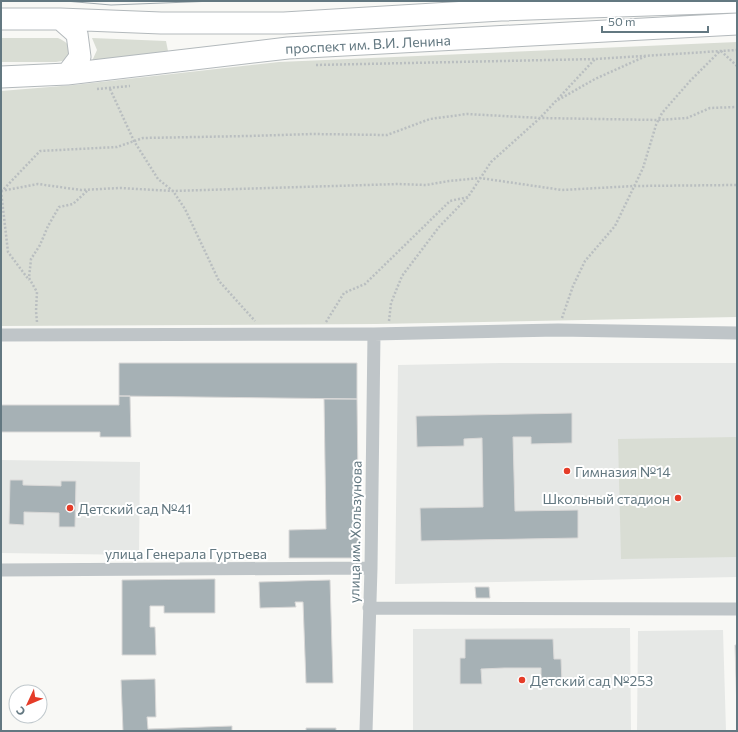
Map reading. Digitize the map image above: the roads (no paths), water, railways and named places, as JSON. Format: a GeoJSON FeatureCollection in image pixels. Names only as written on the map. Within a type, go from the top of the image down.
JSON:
{"type":"FeatureCollection","features":[{"type":"Feature","properties":{"kind":"main road","name":"проспект им. В.И. Ленина"},"geometry":{"type":"LineString","coordinates":[[1,20],[60,19],[161,23],[284,23],[501,10],[737,2]]}},
{"type":"Feature","properties":{"kind":"main road"},"geometry":{"type":"LineString","coordinates":[[60,19],[77,34],[80,57],[67,74]]}},
{"type":"Feature","properties":{"kind":"main road","name":"проспект им. В.И. Ленина"},"geometry":{"type":"LineString","coordinates":[[1,77],[67,74],[288,48],[737,24]]}},
{"type":"Feature","properties":{"kind":"street"},"geometry":{"type":"LineString","coordinates":[[1,335],[374,334],[558,330],[737,333]]}},
{"type":"Feature","properties":{"kind":"street","name":"улица им. Хользунова"},"geometry":{"type":"LineString","coordinates":[[366,731],[371,568],[374,334]]}},
{"type":"Feature","properties":{"kind":"street","name":"улица Генерала Гуртьева"},"geometry":{"type":"LineString","coordinates":[[1,570],[371,568]]}},
{"type":"Feature","properties":{"kind":"street"},"geometry":{"type":"LineString","coordinates":[[369,608],[737,609]]}},
{"type":"Feature","properties":{"kind":"tram line"},"geometry":{"type":"LineString","coordinates":[[65,1],[111,5],[215,1]]}},
{"type":"Feature","properties":{"kind":"place","name":"Гимназия №14"},"geometry":{"type":"Point","coordinates":[567,471]}},
{"type":"Feature","properties":{"kind":"place","name":"Школьный стадион"},"geometry":{"type":"Point","coordinates":[678,498]}},
{"type":"Feature","properties":{"kind":"place","name":"Детский сад №41"},"geometry":{"type":"Point","coordinates":[70,508]}},
{"type":"Feature","properties":{"kind":"place","name":"Детский сад №253"},"geometry":{"type":"Point","coordinates":[522,680]}}]}
